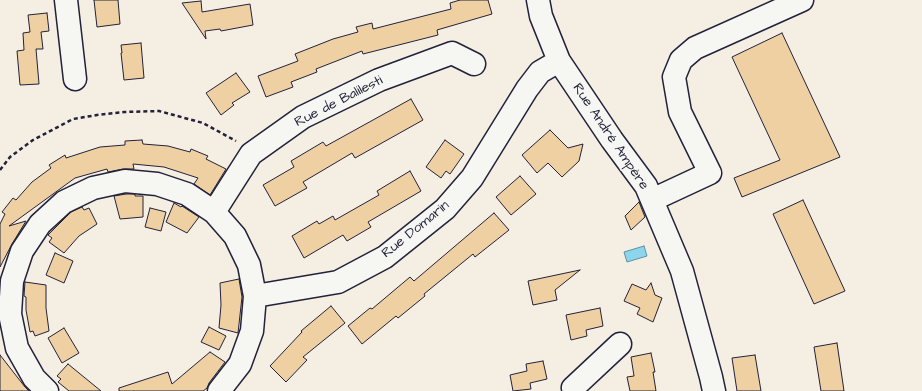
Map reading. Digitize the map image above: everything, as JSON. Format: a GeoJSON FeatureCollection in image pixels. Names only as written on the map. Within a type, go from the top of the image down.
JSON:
{"type":"FeatureCollection","features":[{"type":"Feature","properties":{"kind":"street"},"geometry":{"type":"LineString","coordinates":[[66,0],[75,78]]}},
{"type":"Feature","properties":{"kind":"street","name":"Rue André Ampère"},"geometry":{"type":"LineString","coordinates":[[538,0],[541,16],[559,61],[608,134],[646,186],[682,271],[714,391]]}},
{"type":"Feature","properties":{"kind":"street"},"geometry":{"type":"LineString","coordinates":[[652,200],[710,173],[680,112],[674,77],[681,60],[695,48],[802,0]]}},
{"type":"Feature","properties":{"kind":"street","name":"Rue de Balilesti"},"geometry":{"type":"LineString","coordinates":[[214,212],[251,154],[303,117],[379,80],[452,53],[474,64]]}},
{"type":"Feature","properties":{"kind":"street","name":"Rue Domarin"},"geometry":{"type":"LineString","coordinates":[[255,296],[338,282],[385,257],[450,204],[472,178],[527,89],[540,72],[559,61]]}},
{"type":"Feature","properties":{"kind":"street"},"geometry":{"type":"LineString","coordinates":[[47,391],[34,378],[17,348],[5,313],[12,282],[22,251],[40,224],[64,202],[93,188],[124,181],[157,184],[187,194],[214,212],[235,236],[249,265],[255,296],[252,331],[240,364],[219,391]]}},
{"type":"Feature","properties":{"kind":"street"},"geometry":{"type":"LineString","coordinates":[[574,391],[573,388],[620,344]]}},
{"type":"Feature","properties":{"kind":"path"},"geometry":{"type":"LineString","coordinates":[[0,170],[10,157],[33,140],[73,119],[124,112],[159,112],[203,123],[255,152]]}},
{"type":"Feature","properties":{"kind":"water"},"geometry":{"type":"Polygon","coordinates":[[[644,246],[647,256],[627,262],[624,252],[644,246]]]}},
{"type":"Feature","properties":{"kind":"building"},"geometry":{"type":"Polygon","coordinates":[[[94,0],[118,0],[120,24],[97,27],[94,0]]]}},
{"type":"Feature","properties":{"kind":"building"},"geometry":{"type":"Polygon","coordinates":[[[460,0],[488,0],[492,14],[437,30],[438,35],[363,54],[362,51],[316,69],[317,72],[291,82],[293,87],[266,97],[258,76],[298,61],[295,54],[333,39],[358,32],[356,27],[372,23],[373,29],[451,9],[450,3],[460,0]]]}},
{"type":"Feature","properties":{"kind":"building"},"geometry":{"type":"Polygon","coordinates":[[[201,1],[202,12],[250,4],[253,25],[221,31],[220,29],[205,31],[206,39],[182,3],[201,1]]]}},
{"type":"Feature","properties":{"kind":"building"},"geometry":{"type":"Polygon","coordinates":[[[47,13],[49,31],[41,32],[43,49],[36,49],[39,84],[20,85],[17,51],[24,50],[23,33],[30,32],[28,15],[47,13]]]}},
{"type":"Feature","properties":{"kind":"building"},"geometry":{"type":"Polygon","coordinates":[[[782,33],[840,157],[742,197],[734,178],[780,160],[732,57],[782,33]]]}},
{"type":"Feature","properties":{"kind":"building"},"geometry":{"type":"Polygon","coordinates":[[[141,43],[144,78],[124,80],[121,45],[141,43]]]}},
{"type":"Feature","properties":{"kind":"building"},"geometry":{"type":"Polygon","coordinates":[[[236,73],[250,92],[232,103],[234,105],[221,115],[206,93],[236,73]]]}},
{"type":"Feature","properties":{"kind":"building"},"geometry":{"type":"Polygon","coordinates":[[[411,99],[423,120],[355,158],[352,153],[303,182],[307,188],[275,206],[263,185],[294,167],[291,161],[323,142],[326,146],[411,99]]]}},
{"type":"Feature","properties":{"kind":"building"},"geometry":{"type":"Polygon","coordinates":[[[550,130],[568,148],[583,144],[579,161],[562,177],[548,163],[537,173],[522,155],[550,130]]]}},
{"type":"Feature","properties":{"kind":"building"},"geometry":{"type":"Polygon","coordinates":[[[142,140],[143,144],[168,146],[190,152],[191,149],[208,156],[206,159],[226,169],[210,195],[194,184],[198,178],[164,167],[133,164],[134,169],[123,169],[108,172],[107,169],[75,178],[9,226],[26,221],[0,267],[0,224],[5,214],[2,212],[13,198],[16,200],[32,182],[51,168],[49,165],[65,155],[66,158],[100,147],[125,145],[125,141],[142,140]]]}},
{"type":"Feature","properties":{"kind":"building"},"geometry":{"type":"Polygon","coordinates":[[[445,140],[464,154],[450,174],[446,171],[441,178],[426,167],[445,140]]]}},
{"type":"Feature","properties":{"kind":"building"},"geometry":{"type":"Polygon","coordinates":[[[410,171],[421,191],[368,222],[371,227],[347,241],[343,235],[304,258],[292,236],[317,221],[319,224],[333,216],[335,220],[379,195],[377,191],[410,171]]]}},
{"type":"Feature","properties":{"kind":"building"},"geometry":{"type":"Polygon","coordinates":[[[520,176],[536,194],[511,215],[496,197],[520,176]]]}},
{"type":"Feature","properties":{"kind":"building"},"geometry":{"type":"Polygon","coordinates":[[[126,194],[143,196],[143,217],[120,219],[114,196],[126,194]]]}},
{"type":"Feature","properties":{"kind":"building"},"geometry":{"type":"Polygon","coordinates":[[[803,200],[845,291],[814,304],[773,214],[803,200]]]}},
{"type":"Feature","properties":{"kind":"building"},"geometry":{"type":"Polygon","coordinates":[[[639,202],[645,217],[631,230],[625,216],[639,202]]]}},
{"type":"Feature","properties":{"kind":"building"},"geometry":{"type":"Polygon","coordinates":[[[174,203],[181,207],[182,206],[199,217],[187,233],[166,222],[174,203]]]}},
{"type":"Feature","properties":{"kind":"building"},"geometry":{"type":"Polygon","coordinates":[[[82,207],[84,210],[89,208],[97,224],[79,236],[64,253],[49,242],[52,238],[48,235],[71,212],[82,207]]]}},
{"type":"Feature","properties":{"kind":"building"},"geometry":{"type":"Polygon","coordinates":[[[150,208],[166,212],[161,231],[145,227],[150,208]]]}},
{"type":"Feature","properties":{"kind":"building"},"geometry":{"type":"Polygon","coordinates":[[[494,213],[509,230],[475,257],[473,254],[424,294],[425,296],[398,318],[396,316],[362,344],[348,326],[370,308],[372,309],[410,277],[414,281],[494,213]]]}},
{"type":"Feature","properties":{"kind":"building"},"geometry":{"type":"Polygon","coordinates":[[[55,253],[73,261],[64,283],[46,275],[55,253]]]}},
{"type":"Feature","properties":{"kind":"building"},"geometry":{"type":"Polygon","coordinates":[[[580,270],[555,290],[557,300],[533,305],[528,281],[580,270]]]}},
{"type":"Feature","properties":{"kind":"building"},"geometry":{"type":"Polygon","coordinates":[[[239,279],[242,297],[238,333],[219,328],[221,305],[220,283],[239,279]]]}},
{"type":"Feature","properties":{"kind":"building"},"geometry":{"type":"Polygon","coordinates":[[[25,282],[46,285],[46,308],[49,331],[35,336],[33,331],[30,332],[26,310],[26,297],[24,296],[25,282]]]}},
{"type":"Feature","properties":{"kind":"building"},"geometry":{"type":"Polygon","coordinates":[[[651,283],[655,295],[662,298],[653,322],[637,314],[640,308],[624,301],[632,284],[646,290],[651,283]]]}},
{"type":"Feature","properties":{"kind":"building"},"geometry":{"type":"Polygon","coordinates":[[[331,306],[345,323],[303,357],[307,360],[286,382],[270,366],[302,332],[301,331],[331,306]]]}},
{"type":"Feature","properties":{"kind":"building"},"geometry":{"type":"Polygon","coordinates":[[[600,308],[603,326],[586,330],[587,336],[571,340],[566,315],[600,308]]]}},
{"type":"Feature","properties":{"kind":"building"},"geometry":{"type":"Polygon","coordinates":[[[209,327],[226,336],[219,350],[201,342],[209,327]]]}},
{"type":"Feature","properties":{"kind":"building"},"geometry":{"type":"Polygon","coordinates":[[[64,328],[79,353],[62,363],[48,338],[64,328]]]}},
{"type":"Feature","properties":{"kind":"building"},"geometry":{"type":"Polygon","coordinates":[[[837,343],[844,391],[821,391],[814,347],[837,343]]]}},
{"type":"Feature","properties":{"kind":"building"},"geometry":{"type":"Polygon","coordinates":[[[210,352],[225,362],[209,383],[207,388],[203,391],[119,391],[119,388],[168,372],[172,384],[210,352]]]}},
{"type":"Feature","properties":{"kind":"building"},"geometry":{"type":"Polygon","coordinates":[[[651,353],[655,372],[653,372],[656,391],[630,391],[627,377],[634,376],[631,357],[651,353]]]}},
{"type":"Feature","properties":{"kind":"building"},"geometry":{"type":"Polygon","coordinates":[[[0,355],[25,387],[29,391],[0,391],[0,355]]]}},
{"type":"Feature","properties":{"kind":"building"},"geometry":{"type":"Polygon","coordinates":[[[755,355],[761,391],[737,391],[732,358],[755,355]]]}},
{"type":"Feature","properties":{"kind":"building"},"geometry":{"type":"Polygon","coordinates":[[[543,361],[547,379],[530,383],[531,389],[513,391],[510,375],[527,371],[526,364],[543,361]]]}},
{"type":"Feature","properties":{"kind":"building"},"geometry":{"type":"Polygon","coordinates":[[[68,364],[101,391],[69,391],[58,382],[61,379],[57,376],[68,364]]]}}]}
